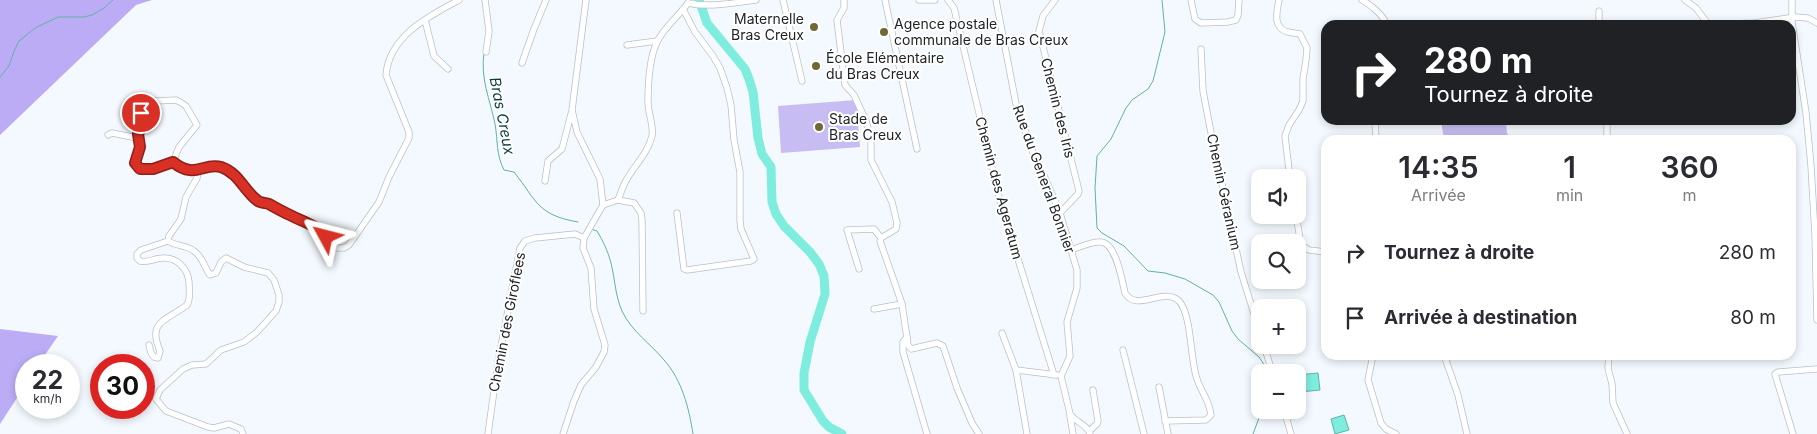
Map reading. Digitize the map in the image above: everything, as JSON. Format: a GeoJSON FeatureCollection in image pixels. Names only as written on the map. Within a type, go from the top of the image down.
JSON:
{"type":"FeatureCollection","features":[{"type":"Feature","properties":{"kind":"street"},"geometry":{"type":"LineString","coordinates":[[173,162],[179,147],[197,125],[186,106],[176,100],[156,101],[139,97],[135,105],[144,122],[138,134],[140,147],[135,163],[140,169],[153,169],[173,162],[186,169],[198,170],[208,167],[220,167],[236,176],[258,200],[313,225],[340,249],[344,248],[349,244],[379,202],[389,177],[407,144],[409,132],[388,83],[386,66],[396,47],[415,25],[459,0]]}},
{"type":"Feature","properties":{"kind":"street"},"geometry":{"type":"LineString","coordinates":[[485,0],[489,31],[486,52]]}},
{"type":"Feature","properties":{"kind":"street"},"geometry":{"type":"LineString","coordinates":[[522,63],[546,0]]}},
{"type":"Feature","properties":{"kind":"street"},"geometry":{"type":"LineString","coordinates":[[544,181],[548,160],[562,149],[572,110],[586,0]]}},
{"type":"Feature","properties":{"kind":"street"},"geometry":{"type":"LineString","coordinates":[[618,200],[625,181],[644,156],[653,131],[648,105],[648,78],[657,41],[688,2],[708,5],[756,0]]}},
{"type":"Feature","properties":{"kind":"street"},"geometry":{"type":"LineString","coordinates":[[783,0],[802,81]]}},
{"type":"Feature","properties":{"kind":"street"},"geometry":{"type":"LineString","coordinates":[[844,0],[844,8],[837,20],[845,85],[854,95],[866,121],[871,140],[871,160],[892,202],[897,223],[896,229],[881,238]]}},
{"type":"Feature","properties":{"kind":"street"},"geometry":{"type":"LineString","coordinates":[[885,0],[917,149]]}},
{"type":"Feature","properties":{"kind":"street"},"geometry":{"type":"LineString","coordinates":[[919,0],[935,0]]}},
{"type":"Feature","properties":{"kind":"street","name":"Chemin des Ageratum"},"geometry":{"type":"LineString","coordinates":[[948,0],[954,8],[1000,201],[1058,375]]}},
{"type":"Feature","properties":{"kind":"street","name":"Rue du General Bonnier"},"geometry":{"type":"LineString","coordinates":[[996,0],[1016,104],[1035,158],[1060,213],[1077,270],[1078,282],[1067,322],[1070,356],[1058,375]]}},
{"type":"Feature","properties":{"kind":"street","name":"Chemin des Iris"},"geometry":{"type":"LineString","coordinates":[[1055,0],[1043,16],[1039,31],[1079,191],[1060,213]]}},
{"type":"Feature","properties":{"kind":"street"},"geometry":{"type":"LineString","coordinates":[[1191,0],[1195,19],[1201,23],[1233,22],[1238,15],[1239,0]]}},
{"type":"Feature","properties":{"kind":"street"},"geometry":{"type":"LineString","coordinates":[[1279,0],[1276,18],[1278,25],[1287,32],[1300,34],[1307,48],[1302,101],[1285,136],[1289,169]]}},
{"type":"Feature","properties":{"kind":"street"},"geometry":{"type":"LineString","coordinates":[[1362,0],[1385,20]]}},
{"type":"Feature","properties":{"kind":"street"},"geometry":{"type":"LineString","coordinates":[[1686,0],[1696,8],[1702,20]]}},
{"type":"Feature","properties":{"kind":"street"},"geometry":{"type":"LineString","coordinates":[[1792,0],[1792,20]]}},
{"type":"Feature","properties":{"kind":"street"},"geometry":{"type":"LineString","coordinates":[[677,213],[684,269],[751,261],[754,259],[741,229],[740,172],[727,88],[720,68],[695,32],[683,9]]}},
{"type":"Feature","properties":{"kind":"street"},"geometry":{"type":"LineString","coordinates":[[1599,11],[1600,20]]}},
{"type":"Feature","properties":{"kind":"street"},"geometry":{"type":"LineString","coordinates":[[1773,20],[1792,17],[1808,18],[1817,23]]}},
{"type":"Feature","properties":{"kind":"street"},"geometry":{"type":"LineString","coordinates":[[425,20],[434,56],[448,69]]}},
{"type":"Feature","properties":{"kind":"street"},"geometry":{"type":"LineString","coordinates":[[628,45],[657,41]]}},
{"type":"Feature","properties":{"kind":"street"},"geometry":{"type":"LineString","coordinates":[[1796,44],[1807,120],[1811,166],[1816,234],[1817,320]]}},
{"type":"Feature","properties":{"kind":"street","name":"Chemin Géranium"},"geometry":{"type":"LineString","coordinates":[[1201,48],[1203,91],[1213,144],[1241,272],[1251,304]]}},
{"type":"Feature","properties":{"kind":"street"},"geometry":{"type":"LineString","coordinates":[[572,110],[577,132],[600,179],[603,205]]}},
{"type":"Feature","properties":{"kind":"street"},"geometry":{"type":"LineString","coordinates":[[108,135],[112,133],[132,136],[138,134]]}},
{"type":"Feature","properties":{"kind":"street"},"geometry":{"type":"LineString","coordinates":[[168,241],[169,236],[181,219],[186,197],[197,178],[198,170]]}},
{"type":"Feature","properties":{"kind":"street"},"geometry":{"type":"LineString","coordinates":[[563,434],[581,385],[601,359],[605,345],[594,309],[591,268],[583,248],[584,238],[603,205],[618,200],[634,203],[642,217],[643,311]]}},
{"type":"Feature","properties":{"kind":"street"},"geometry":{"type":"LineString","coordinates":[[1298,224],[1301,245],[1309,250],[1321,251]]}},
{"type":"Feature","properties":{"kind":"street"},"geometry":{"type":"LineString","coordinates":[[859,269],[847,230],[874,229],[881,238],[880,244],[902,304],[910,349],[938,343],[943,346],[957,388],[972,423],[979,434]]}},
{"type":"Feature","properties":{"kind":"street","name":"Chemin des Giroflees"},"geometry":{"type":"LineString","coordinates":[[488,434],[498,362],[520,248],[525,241],[535,238],[574,234],[584,238]]}},
{"type":"Feature","properties":{"kind":"street"},"geometry":{"type":"LineString","coordinates":[[149,345],[154,358],[158,358],[160,351],[155,338],[156,328],[187,305],[189,301],[188,278],[180,264],[171,259],[164,258],[140,262],[137,254],[141,250],[168,241],[173,244],[183,245],[195,252],[210,275],[215,274],[221,262],[226,258],[268,273],[277,286],[279,306],[257,332],[244,342],[221,350],[206,364],[183,368],[165,385],[156,399],[157,403],[166,411],[212,428],[230,424],[235,425],[241,429],[243,434]]}},
{"type":"Feature","properties":{"kind":"street"},"geometry":{"type":"LineString","coordinates":[[1071,250],[1098,242],[1106,243],[1113,250],[1128,298],[1148,300],[1166,296],[1173,297],[1183,308],[1187,319],[1194,370],[1200,388],[1208,400],[1211,415],[1206,420],[1166,420]]}},
{"type":"Feature","properties":{"kind":"street"},"geometry":{"type":"LineString","coordinates":[[874,309],[902,304]]}},
{"type":"Feature","properties":{"kind":"street"},"geometry":{"type":"LineString","coordinates":[[1002,333],[1016,370],[1027,434]]}},
{"type":"Feature","properties":{"kind":"street"},"geometry":{"type":"LineString","coordinates":[[907,337],[903,342],[903,352],[927,434]]}},
{"type":"Feature","properties":{"kind":"street"},"geometry":{"type":"LineString","coordinates":[[1123,350],[1144,434]]}},
{"type":"Feature","properties":{"kind":"street"},"geometry":{"type":"LineString","coordinates":[[1372,360],[1368,380],[1381,423],[1386,429],[1396,434]]}},
{"type":"Feature","properties":{"kind":"street"},"geometry":{"type":"LineString","coordinates":[[1446,360],[1458,395],[1467,434]]}},
{"type":"Feature","properties":{"kind":"street"},"geometry":{"type":"LineString","coordinates":[[1609,360],[1613,403],[1627,434]]}},
{"type":"Feature","properties":{"kind":"street"},"geometry":{"type":"LineString","coordinates":[[1794,434],[1775,374],[1778,372],[1817,369]]}},
{"type":"Feature","properties":{"kind":"street"},"geometry":{"type":"LineString","coordinates":[[1016,370],[1058,375],[1070,414],[1073,434]]}},
{"type":"Feature","properties":{"kind":"street"},"geometry":{"type":"LineString","coordinates":[[1159,387],[1168,434]]}},
{"type":"Feature","properties":{"kind":"street"},"geometry":{"type":"LineString","coordinates":[[1070,414],[1074,419],[1085,425],[1090,432],[1098,420],[1094,390]]}},
{"type":"Feature","properties":{"kind":"street"},"geometry":{"type":"LineString","coordinates":[[1287,419],[1291,434]]}},
{"type":"Feature","properties":{"kind":"shaded area"},"geometry":{"type":"Polygon","coordinates":[[[0,0],[152,0],[136,5],[0,135],[0,0]]]}},
{"type":"Feature","properties":{"kind":"shaded area","name":"Stade de Bras Creux"},"geometry":{"type":"Polygon","coordinates":[[[856,100],[860,147],[781,153],[778,106],[856,100]]]}},
{"type":"Feature","properties":{"kind":"shaded area"},"geometry":{"type":"Polygon","coordinates":[[[1442,125],[1506,125],[1508,135],[1443,135],[1442,125]]]}},
{"type":"Feature","properties":{"kind":"shaded area"},"geometry":{"type":"Polygon","coordinates":[[[0,329],[58,336],[46,354],[15,354],[15,401],[0,424],[0,329]]]}},
{"type":"Feature","properties":{"kind":"shaded area"},"geometry":{"type":"Polygon","coordinates":[[[1318,373],[1320,390],[1306,391],[1306,374],[1318,373]]]}},
{"type":"Feature","properties":{"kind":"shaded area"},"geometry":{"type":"Polygon","coordinates":[[[1344,415],[1349,430],[1335,434],[1331,419],[1344,415]]]}},
{"type":"Feature","properties":{"kind":"waterway"},"geometry":{"type":"LineString","coordinates":[[0,77],[9,66],[19,41],[35,28],[58,17],[84,17],[92,15],[113,0]]}},
{"type":"Feature","properties":{"kind":"waterway"},"geometry":{"type":"LineString","coordinates":[[699,0],[707,23],[745,69],[749,79],[753,92],[758,138],[762,154],[771,167],[772,202],[776,214],[784,226],[810,252],[819,264],[824,276],[825,294],[810,342],[804,373],[804,390],[823,421],[829,427],[842,434]]}},
{"type":"Feature","properties":{"kind":"waterway"},"geometry":{"type":"LineString","coordinates":[[1162,0],[1165,32],[1153,81],[1148,89],[1132,100],[1126,108],[1111,139],[1097,156],[1095,188],[1097,228],[1124,246],[1148,271],[1165,273],[1185,279],[1213,295],[1219,302],[1232,331],[1264,364]]}},
{"type":"Feature","properties":{"kind":"waterway","name":"Bras Creux"},"geometry":{"type":"LineString","coordinates":[[484,52],[484,80],[495,124],[498,153],[504,170],[514,172],[534,199],[546,211],[564,219],[578,222]]}},
{"type":"Feature","properties":{"kind":"waterway","name":"Bras Creux"},"geometry":{"type":"LineString","coordinates":[[591,229],[597,231],[607,250],[618,299],[626,318],[676,376],[687,404],[693,434]]}},
{"type":"Feature","properties":{"kind":"waterway"},"geometry":{"type":"LineString","coordinates":[[1253,434],[1259,419]]}},
{"type":"Feature","properties":{"kind":"place","name":"Maternelle Bras Creux"},"geometry":{"type":"Point","coordinates":[814,27]}},
{"type":"Feature","properties":{"kind":"place","name":"Agence postale communale de Bras Creux"},"geometry":{"type":"Point","coordinates":[884,32]}},
{"type":"Feature","properties":{"kind":"place","name":"École Elémentaire du Bras Creux"},"geometry":{"type":"Point","coordinates":[816,66]}},
{"type":"Feature","properties":{"kind":"place","name":"Stade de Bras Creux"},"geometry":{"type":"Point","coordinates":[819,127]}},
{"type":"Feature","properties":{"kind":"route"},"geometry":{"type":"LineString","coordinates":[[141,113],[144,122],[138,134],[140,147],[135,163],[138,168],[144,170],[153,169],[173,162],[190,170],[220,167],[236,176],[258,200],[292,217],[306,221],[326,237]]}}]}
